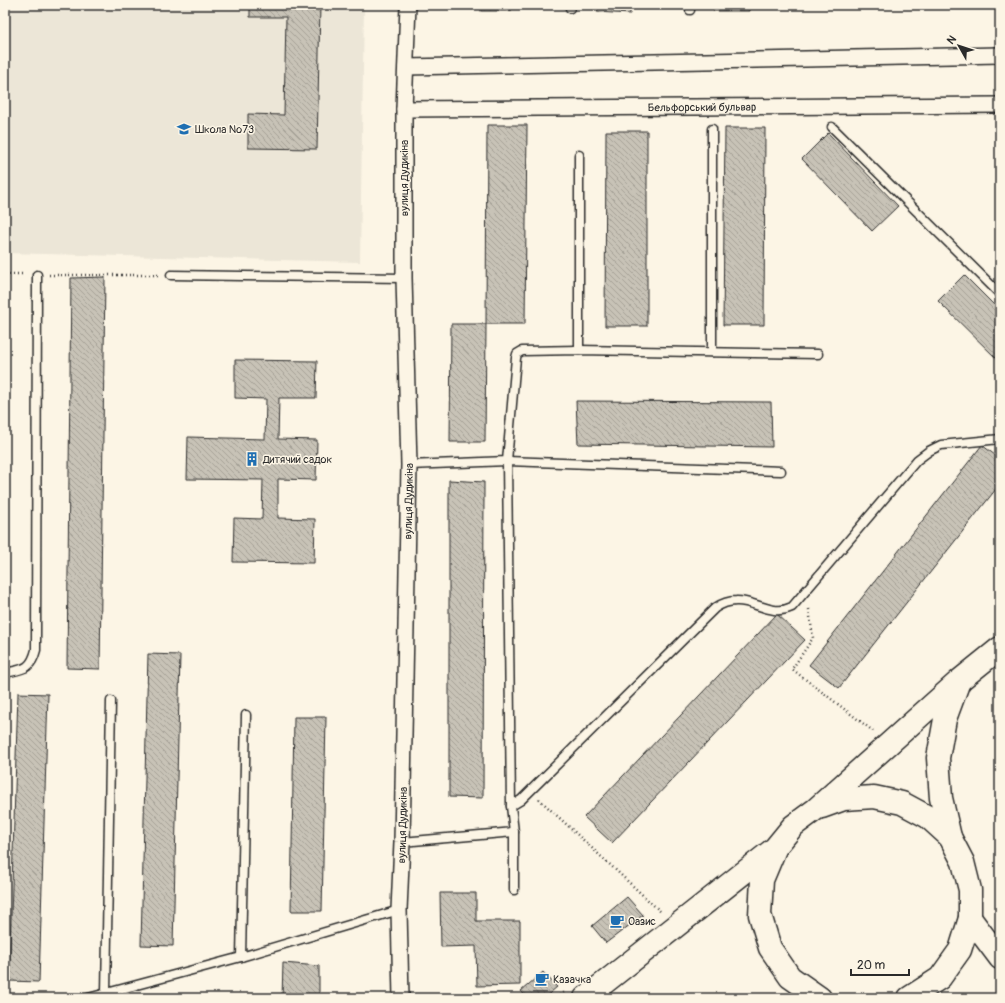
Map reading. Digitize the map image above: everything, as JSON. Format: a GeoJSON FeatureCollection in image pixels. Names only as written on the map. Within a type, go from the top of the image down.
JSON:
{"type":"FeatureCollection","features":[{"type":"Feature","properties":{"kind":"main road"},"geometry":{"type":"LineString","coordinates":[[585,998],[775,848],[793,826],[816,809],[959,682],[1000,648]]}},
{"type":"Feature","properties":{"kind":"main road"},"geometry":{"type":"LineString","coordinates":[[909,998],[940,978],[960,950],[970,918],[970,890],[963,862],[950,837],[940,798],[938,758],[945,719],[959,682]]}},
{"type":"Feature","properties":{"kind":"main road"},"geometry":{"type":"LineString","coordinates":[[816,809],[844,799],[874,797],[902,803],[928,817],[950,837]]}},
{"type":"Feature","properties":{"kind":"main road"},"geometry":{"type":"LineString","coordinates":[[775,848],[762,880],[760,915],[770,948],[790,977],[820,998]]}},
{"type":"Feature","properties":{"kind":"main road"},"geometry":{"type":"LineString","coordinates":[[970,918],[1000,958]]}},
{"type":"Feature","properties":{"kind":"street","name":"вулиця Дудикіна"},"geometry":{"type":"LineString","coordinates":[[401,998],[399,910],[402,842],[409,465],[404,278],[404,109],[408,5]]}},
{"type":"Feature","properties":{"kind":"street"},"geometry":{"type":"LineString","coordinates":[[406,67],[1000,55]]}},
{"type":"Feature","properties":{"kind":"street","name":"Бельфорський бульвар"},"geometry":{"type":"LineString","coordinates":[[404,109],[1000,104]]}},
{"type":"Feature","properties":{"kind":"lane"},"geometry":{"type":"LineString","coordinates":[[832,128],[1000,294]]}},
{"type":"Feature","properties":{"kind":"lane"},"geometry":{"type":"LineString","coordinates":[[712,129],[712,352]]}},
{"type":"Feature","properties":{"kind":"lane"},"geometry":{"type":"LineString","coordinates":[[579,155],[580,350]]}},
{"type":"Feature","properties":{"kind":"lane"},"geometry":{"type":"LineString","coordinates":[[5,673],[26,668],[34,660],[36,650],[37,275]]}},
{"type":"Feature","properties":{"kind":"lane"},"geometry":{"type":"LineString","coordinates":[[171,275],[404,278]]}},
{"type":"Feature","properties":{"kind":"lane"},"geometry":{"type":"LineString","coordinates":[[514,890],[514,832],[511,806],[507,461],[518,354],[522,351],[580,350],[818,354]]}},
{"type":"Feature","properties":{"kind":"lane"},"geometry":{"type":"LineString","coordinates":[[511,806],[521,800],[715,608],[724,603],[736,601],[780,611],[792,607],[917,460],[941,444],[1000,438]]}},
{"type":"Feature","properties":{"kind":"lane"},"geometry":{"type":"LineString","coordinates":[[409,465],[507,461],[781,471]]}},
{"type":"Feature","properties":{"kind":"lane"},"geometry":{"type":"LineString","coordinates":[[106,993],[111,701]]}},
{"type":"Feature","properties":{"kind":"lane"},"geometry":{"type":"LineString","coordinates":[[240,957],[246,715]]}},
{"type":"Feature","properties":{"kind":"lane"},"geometry":{"type":"LineString","coordinates":[[402,842],[514,832]]}},
{"type":"Feature","properties":{"kind":"lane"},"geometry":{"type":"LineString","coordinates":[[88,998],[240,957],[399,910]]}},
{"type":"Feature","properties":{"kind":"path"},"geometry":{"type":"LineString","coordinates":[[5,274],[171,275]]}},
{"type":"Feature","properties":{"kind":"path"},"geometry":{"type":"LineString","coordinates":[[806,591],[813,638],[792,669],[879,735]]}},
{"type":"Feature","properties":{"kind":"path"},"geometry":{"type":"LineString","coordinates":[[530,790],[662,913]]}},
{"type":"Feature","properties":{"kind":"shaded area","name":"Школа №73"},"geometry":{"type":"Polygon","coordinates":[[[5,5],[364,5],[360,262],[5,253],[5,5]]]}},
{"type":"Feature","properties":{"kind":"building"},"geometry":{"type":"Polygon","coordinates":[[[250,5],[320,5],[317,149],[248,148],[248,114],[284,115],[286,17],[250,17],[250,5]]]}},
{"type":"Feature","properties":{"kind":"building"},"geometry":{"type":"Polygon","coordinates":[[[481,5],[511,5],[511,11],[481,11],[481,5]]]}},
{"type":"Feature","properties":{"kind":"building"},"geometry":{"type":"Polygon","coordinates":[[[597,5],[630,5],[630,14],[597,12],[597,5]]]}},
{"type":"Feature","properties":{"kind":"building"},"geometry":{"type":"Polygon","coordinates":[[[714,5],[749,5],[749,11],[714,11],[714,5]]]}},
{"type":"Feature","properties":{"kind":"building"},"geometry":{"type":"Polygon","coordinates":[[[487,125],[527,125],[525,324],[486,324],[487,125]]]}},
{"type":"Feature","properties":{"kind":"building"},"geometry":{"type":"Polygon","coordinates":[[[725,128],[765,128],[764,325],[723,325],[725,128]]]}},
{"type":"Feature","properties":{"kind":"building"},"geometry":{"type":"Polygon","coordinates":[[[606,131],[647,131],[647,326],[605,326],[606,131]]]}},
{"type":"Feature","properties":{"kind":"building"},"geometry":{"type":"Polygon","coordinates":[[[828,133],[898,206],[872,231],[802,159],[828,133]]]}},
{"type":"Feature","properties":{"kind":"building"},"geometry":{"type":"Polygon","coordinates":[[[964,275],[1000,311],[1000,362],[938,301],[964,275]]]}},
{"type":"Feature","properties":{"kind":"building"},"geometry":{"type":"Polygon","coordinates":[[[105,277],[100,669],[67,668],[71,278],[105,277]]]}},
{"type":"Feature","properties":{"kind":"building"},"geometry":{"type":"Polygon","coordinates":[[[451,324],[486,324],[485,442],[450,442],[451,324]]]}},
{"type":"Feature","properties":{"kind":"building","name":"Дитячий садок"},"geometry":{"type":"Polygon","coordinates":[[[235,360],[317,361],[316,398],[279,398],[278,439],[317,440],[316,480],[278,479],[278,518],[315,519],[314,563],[233,562],[234,518],[262,519],[263,480],[187,479],[188,437],[265,439],[266,399],[235,398],[235,360]]]}},
{"type":"Feature","properties":{"kind":"building"},"geometry":{"type":"Polygon","coordinates":[[[576,401],[771,402],[772,447],[578,444],[576,401]]]}},
{"type":"Feature","properties":{"kind":"building"},"geometry":{"type":"Polygon","coordinates":[[[982,445],[1000,459],[1000,484],[839,688],[809,665],[982,445]]]}},
{"type":"Feature","properties":{"kind":"building"},"geometry":{"type":"Polygon","coordinates":[[[449,480],[484,482],[483,798],[449,797],[449,480]]]}},
{"type":"Feature","properties":{"kind":"building"},"geometry":{"type":"Polygon","coordinates":[[[777,614],[805,640],[612,843],[584,817],[777,614]]]}},
{"type":"Feature","properties":{"kind":"building"},"geometry":{"type":"Polygon","coordinates":[[[148,654],[180,655],[173,946],[141,945],[148,654]]]}},
{"type":"Feature","properties":{"kind":"building"},"geometry":{"type":"Polygon","coordinates":[[[18,693],[48,694],[39,982],[9,981],[18,693]]]}},
{"type":"Feature","properties":{"kind":"building"},"geometry":{"type":"Polygon","coordinates":[[[294,717],[326,717],[322,911],[291,911],[294,717]]]}},
{"type":"Feature","properties":{"kind":"building"},"geometry":{"type":"Polygon","coordinates":[[[440,893],[476,893],[476,921],[520,921],[520,985],[477,986],[476,946],[441,947],[440,893]]]}},
{"type":"Feature","properties":{"kind":"building","name":"Оазис"},"geometry":{"type":"Polygon","coordinates":[[[627,897],[643,915],[606,943],[592,926],[627,897]]]}},
{"type":"Feature","properties":{"kind":"building"},"geometry":{"type":"Polygon","coordinates":[[[283,963],[319,966],[319,998],[282,998],[283,963]]]}},
{"type":"Feature","properties":{"kind":"building","name":"Казачка"},"geometry":{"type":"Polygon","coordinates":[[[543,972],[557,987],[544,998],[527,998],[521,991],[543,972]]]}},
{"type":"Feature","properties":{"kind":"place","name":"Школа №73"},"geometry":{"type":"Point","coordinates":[184,129]}},
{"type":"Feature","properties":{"kind":"place","name":"Дитячий садок"},"geometry":{"type":"Point","coordinates":[252,459]}},
{"type":"Feature","properties":{"kind":"place","name":"Оазис"},"geometry":{"type":"Point","coordinates":[617,921]}},
{"type":"Feature","properties":{"kind":"place","name":"Казачка"},"geometry":{"type":"Point","coordinates":[542,979]}}]}
